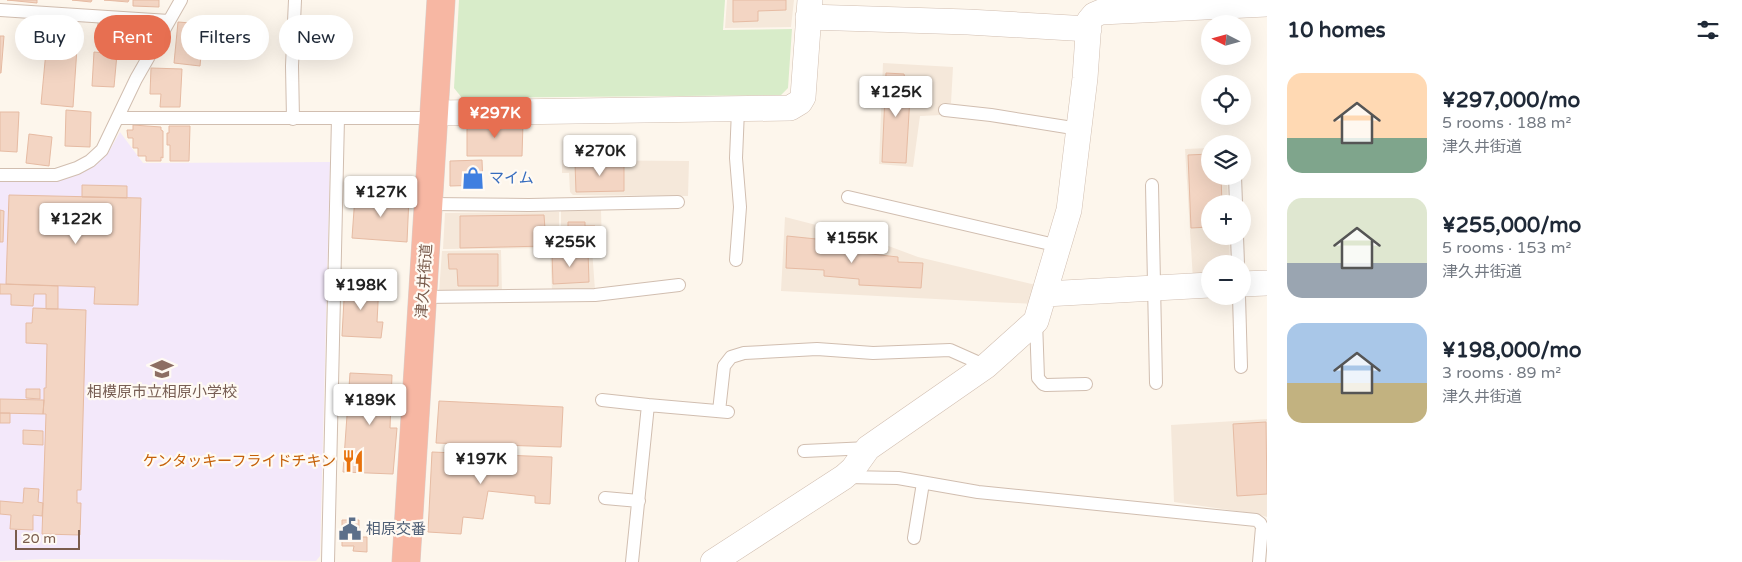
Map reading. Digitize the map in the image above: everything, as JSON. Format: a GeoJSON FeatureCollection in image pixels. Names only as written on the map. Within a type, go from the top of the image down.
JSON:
{"type":"FeatureCollection","features":[{"type":"Feature","properties":{"kind":"highway","name":"津久井街道"},"geometry":{"type":"LineString","coordinates":[[406,562],[441,0]]}},
{"type":"Feature","properties":{"kind":"street"},"geometry":{"type":"LineString","coordinates":[[712,562],[844,477],[853,469],[868,448],[986,366],[1036,321],[1069,210],[1085,78],[1089,21],[1094,15],[1101,12],[1142,5],[1267,4]]}},
{"type":"Feature","properties":{"kind":"street"},"geometry":{"type":"LineString","coordinates":[[435,115],[790,108],[800,102],[803,97],[809,8],[968,22],[1089,29]]}},
{"type":"Feature","properties":{"kind":"street"},"geometry":{"type":"LineString","coordinates":[[1251,284],[1267,283]]}},
{"type":"Feature","properties":{"kind":"street"},"geometry":{"type":"LineString","coordinates":[[1045,294],[1201,285]]}},
{"type":"Feature","properties":{"kind":"lane"},"geometry":{"type":"LineString","coordinates":[[171,18],[181,0]]}},
{"type":"Feature","properties":{"kind":"lane"},"geometry":{"type":"LineString","coordinates":[[293,119],[292,66],[295,0]]}},
{"type":"Feature","properties":{"kind":"lane"},"geometry":{"type":"LineString","coordinates":[[0,10],[94,16]]}},
{"type":"Feature","properties":{"kind":"lane"},"geometry":{"type":"LineString","coordinates":[[0,175],[56,175],[77,168],[90,161],[102,150],[147,60]]}},
{"type":"Feature","properties":{"kind":"lane"},"geometry":{"type":"LineString","coordinates":[[736,260],[740,207],[736,158],[738,110]]}},
{"type":"Feature","properties":{"kind":"lane"},"geometry":{"type":"LineString","coordinates":[[945,110],[992,115],[1079,129]]}},
{"type":"Feature","properties":{"kind":"lane"},"geometry":{"type":"LineString","coordinates":[[118,118],[293,119],[435,115]]}},
{"type":"Feature","properties":{"kind":"lane"},"geometry":{"type":"LineString","coordinates":[[328,562],[338,118]]}},
{"type":"Feature","properties":{"kind":"lane"},"geometry":{"type":"LineString","coordinates":[[1152,185],[1156,383]]}},
{"type":"Feature","properties":{"kind":"lane"},"geometry":{"type":"LineString","coordinates":[[848,197],[1059,246]]}},
{"type":"Feature","properties":{"kind":"lane"},"geometry":{"type":"LineString","coordinates":[[429,204],[529,205],[678,202]]}},
{"type":"Feature","properties":{"kind":"lane"},"geometry":{"type":"LineString","coordinates":[[423,297],[595,295],[679,285]]}},
{"type":"Feature","properties":{"kind":"lane"},"geometry":{"type":"LineString","coordinates":[[1239,305],[1241,367]]}},
{"type":"Feature","properties":{"kind":"lane"},"geometry":{"type":"LineString","coordinates":[[1036,321],[1038,378],[1040,382],[1046,385],[1086,384]]}},
{"type":"Feature","properties":{"kind":"lane"},"geometry":{"type":"LineString","coordinates":[[602,400],[723,411],[724,366],[731,357],[744,353],[817,349],[873,353],[950,350],[986,366]]}},
{"type":"Feature","properties":{"kind":"lane"},"geometry":{"type":"LineString","coordinates":[[632,562],[648,405]]}},
{"type":"Feature","properties":{"kind":"lane"},"geometry":{"type":"LineString","coordinates":[[804,451],[868,448]]}},
{"type":"Feature","properties":{"kind":"lane"},"geometry":{"type":"LineString","coordinates":[[844,477],[898,478],[978,492],[1256,520],[1262,527],[1262,557]]}},
{"type":"Feature","properties":{"kind":"lane"},"geometry":{"type":"LineString","coordinates":[[914,538],[923,483]]}},
{"type":"Feature","properties":{"kind":"lane"},"geometry":{"type":"LineString","coordinates":[[605,498],[639,501]]}},
{"type":"Feature","properties":{"kind":"shaded area"},"geometry":{"type":"Polygon","coordinates":[[[727,0],[794,0],[791,27],[725,28],[727,0]]]}},
{"type":"Feature","properties":{"kind":"shaded area"},"geometry":{"type":"Polygon","coordinates":[[[883,63],[953,67],[951,103],[944,103],[942,115],[920,116],[913,167],[879,164],[883,63]]]}},
{"type":"Feature","properties":{"kind":"shaded area","name":"相模原市立相原小学校"},"geometry":{"type":"Polygon","coordinates":[[[120,132],[143,163],[330,162],[320,556],[316,561],[44,559],[0,561],[0,182],[59,181],[94,166],[108,153],[120,132]]]}},
{"type":"Feature","properties":{"kind":"shaded area"},"geometry":{"type":"Polygon","coordinates":[[[1201,148],[1201,185],[1227,185],[1228,195],[1201,195],[1201,245],[1229,245],[1230,255],[1201,255],[1201,280],[1193,280],[1185,149],[1201,148]]]}},
{"type":"Feature","properties":{"kind":"shaded area"},"geometry":{"type":"Polygon","coordinates":[[[562,160],[689,161],[688,196],[573,195],[570,192],[569,173],[562,173],[562,160]]]}},
{"type":"Feature","properties":{"kind":"shaded area"},"geometry":{"type":"Polygon","coordinates":[[[601,210],[602,248],[592,249],[595,290],[552,291],[550,250],[561,249],[561,211],[601,210]]]}},
{"type":"Feature","properties":{"kind":"shaded area"},"geometry":{"type":"Polygon","coordinates":[[[559,212],[559,248],[443,249],[445,213],[559,212]]]}},
{"type":"Feature","properties":{"kind":"shaded area"},"geometry":{"type":"Polygon","coordinates":[[[785,217],[867,238],[918,257],[1040,286],[1035,304],[781,291],[785,217]]]}},
{"type":"Feature","properties":{"kind":"shaded area"},"geometry":{"type":"Polygon","coordinates":[[[501,250],[502,293],[439,293],[442,251],[501,250]]]}},
{"type":"Feature","properties":{"kind":"shaded area"},"geometry":{"type":"Polygon","coordinates":[[[1267,419],[1267,517],[1174,502],[1171,425],[1267,419]]]}},
{"type":"Feature","properties":{"kind":"green space"},"geometry":{"type":"Polygon","coordinates":[[[459,0],[725,0],[723,30],[792,29],[788,88],[781,95],[462,98],[454,88],[459,0]]]}},
{"type":"Feature","properties":{"kind":"building"},"geometry":{"type":"Polygon","coordinates":[[[7,0],[37,0],[37,3],[7,0]]]}},
{"type":"Feature","properties":{"kind":"building"},"geometry":{"type":"Polygon","coordinates":[[[72,0],[92,0],[91,2],[72,0]]]}},
{"type":"Feature","properties":{"kind":"building"},"geometry":{"type":"Polygon","coordinates":[[[104,0],[129,0],[128,2],[104,0]]]}},
{"type":"Feature","properties":{"kind":"building"},"geometry":{"type":"Polygon","coordinates":[[[133,0],[159,0],[159,7],[133,6],[133,0]]]}},
{"type":"Feature","properties":{"kind":"building"},"geometry":{"type":"Polygon","coordinates":[[[733,0],[786,0],[786,10],[758,11],[758,21],[733,22],[733,0]]]}},
{"type":"Feature","properties":{"kind":"building"},"geometry":{"type":"Polygon","coordinates":[[[178,22],[181,22],[181,60],[201,60],[200,66],[174,63],[178,22]]]}},
{"type":"Feature","properties":{"kind":"building"},"geometry":{"type":"Polygon","coordinates":[[[0,36],[4,36],[1,73],[0,73],[0,36]]]}},
{"type":"Feature","properties":{"kind":"building"},"geometry":{"type":"Polygon","coordinates":[[[94,52],[94,60],[116,60],[114,87],[92,86],[94,52]]]}},
{"type":"Feature","properties":{"kind":"building"},"geometry":{"type":"Polygon","coordinates":[[[45,60],[76,60],[73,107],[41,104],[45,60]]]}},
{"type":"Feature","properties":{"kind":"building"},"geometry":{"type":"Polygon","coordinates":[[[151,68],[182,69],[180,107],[160,107],[161,94],[150,94],[151,68]]]}},
{"type":"Feature","properties":{"kind":"building"},"geometry":{"type":"Polygon","coordinates":[[[886,73],[904,74],[905,79],[911,80],[906,163],[882,162],[886,73]]]}},
{"type":"Feature","properties":{"kind":"building"},"geometry":{"type":"Polygon","coordinates":[[[66,110],[91,112],[90,147],[65,146],[66,110]]]}},
{"type":"Feature","properties":{"kind":"building"},"geometry":{"type":"Polygon","coordinates":[[[0,112],[19,112],[17,152],[0,151],[0,112]]]}},
{"type":"Feature","properties":{"kind":"building"},"geometry":{"type":"Polygon","coordinates":[[[467,123],[523,123],[522,156],[467,156],[467,123]]]}},
{"type":"Feature","properties":{"kind":"building"},"geometry":{"type":"Polygon","coordinates":[[[133,125],[161,127],[163,131],[163,158],[161,157],[161,161],[146,161],[146,156],[138,156],[138,148],[133,148],[133,138],[128,138],[127,130],[133,130],[133,125]]]}},
{"type":"Feature","properties":{"kind":"building"},"geometry":{"type":"Polygon","coordinates":[[[169,126],[190,126],[189,161],[170,161],[170,145],[167,145],[169,126]]]}},
{"type":"Feature","properties":{"kind":"building"},"geometry":{"type":"Polygon","coordinates":[[[29,134],[52,137],[49,166],[26,163],[29,134]]]}},
{"type":"Feature","properties":{"kind":"building"},"geometry":{"type":"Polygon","coordinates":[[[1201,154],[1201,185],[1221,185],[1222,195],[1201,195],[1201,227],[1191,228],[1188,155],[1201,154]]]}},
{"type":"Feature","properties":{"kind":"building"},"geometry":{"type":"Polygon","coordinates":[[[482,160],[483,185],[450,186],[450,161],[482,160]]]}},
{"type":"Feature","properties":{"kind":"building"},"geometry":{"type":"Polygon","coordinates":[[[624,162],[624,191],[576,192],[575,163],[624,162]]]}},
{"type":"Feature","properties":{"kind":"building"},"geometry":{"type":"Polygon","coordinates":[[[82,185],[127,186],[127,198],[82,197],[82,185]]]}},
{"type":"Feature","properties":{"kind":"building"},"geometry":{"type":"Polygon","coordinates":[[[9,195],[141,198],[138,305],[94,304],[95,287],[6,284],[9,195]]]}},
{"type":"Feature","properties":{"kind":"building"},"geometry":{"type":"Polygon","coordinates":[[[355,196],[409,197],[407,242],[352,238],[355,196]]]}},
{"type":"Feature","properties":{"kind":"building"},"geometry":{"type":"Polygon","coordinates":[[[0,210],[4,211],[3,242],[0,242],[0,210]]]}},
{"type":"Feature","properties":{"kind":"building"},"geometry":{"type":"Polygon","coordinates":[[[544,215],[545,229],[550,229],[551,239],[546,240],[546,246],[460,248],[460,216],[544,215]]]}},
{"type":"Feature","properties":{"kind":"building"},"geometry":{"type":"Polygon","coordinates":[[[568,222],[585,222],[585,226],[595,226],[595,247],[568,248],[568,222]]]}},
{"type":"Feature","properties":{"kind":"building"},"geometry":{"type":"Polygon","coordinates":[[[787,236],[826,240],[827,244],[863,247],[862,253],[898,257],[898,262],[923,263],[921,288],[859,285],[859,279],[824,276],[824,270],[786,268],[787,236]]]}},
{"type":"Feature","properties":{"kind":"building"},"geometry":{"type":"Polygon","coordinates":[[[552,252],[588,252],[589,282],[553,284],[552,252]]]}},
{"type":"Feature","properties":{"kind":"building"},"geometry":{"type":"Polygon","coordinates":[[[448,254],[498,254],[498,286],[458,286],[457,269],[449,269],[448,254]]]}},
{"type":"Feature","properties":{"kind":"building"},"geometry":{"type":"Polygon","coordinates":[[[345,281],[379,284],[377,322],[383,322],[381,338],[342,336],[345,281]]]}},
{"type":"Feature","properties":{"kind":"building"},"geometry":{"type":"Polygon","coordinates":[[[0,284],[58,286],[58,309],[46,309],[46,294],[34,294],[33,306],[11,305],[11,294],[0,294],[0,284]]]}},
{"type":"Feature","properties":{"kind":"building"},"geometry":{"type":"Polygon","coordinates":[[[33,308],[86,310],[81,490],[77,490],[77,503],[81,503],[80,535],[42,534],[46,414],[43,414],[44,388],[46,388],[47,344],[26,343],[26,323],[32,323],[33,308]]]}},
{"type":"Feature","properties":{"kind":"building"},"geometry":{"type":"Polygon","coordinates":[[[350,373],[392,375],[390,428],[397,428],[393,474],[343,472],[350,373]]]}},
{"type":"Feature","properties":{"kind":"building"},"geometry":{"type":"Polygon","coordinates":[[[26,389],[40,389],[40,399],[26,398],[26,389]]]}},
{"type":"Feature","properties":{"kind":"building"},"geometry":{"type":"Polygon","coordinates":[[[0,399],[44,400],[43,414],[0,413],[0,399]]]}},
{"type":"Feature","properties":{"kind":"building"},"geometry":{"type":"Polygon","coordinates":[[[439,401],[563,407],[561,447],[436,443],[439,401]]]}},
{"type":"Feature","properties":{"kind":"building"},"geometry":{"type":"Polygon","coordinates":[[[0,413],[10,413],[10,423],[0,423],[0,413]]]}},
{"type":"Feature","properties":{"kind":"building"},"geometry":{"type":"Polygon","coordinates":[[[1266,422],[1267,494],[1237,496],[1233,424],[1266,422]]]}},
{"type":"Feature","properties":{"kind":"building"},"geometry":{"type":"Polygon","coordinates":[[[23,430],[43,431],[43,445],[23,444],[23,430]]]}},
{"type":"Feature","properties":{"kind":"building"},"geometry":{"type":"Polygon","coordinates":[[[432,452],[552,457],[550,504],[535,503],[535,496],[488,491],[483,519],[463,517],[461,534],[428,532],[432,452]]]}},
{"type":"Feature","properties":{"kind":"building"},"geometry":{"type":"Polygon","coordinates":[[[24,488],[39,489],[38,502],[43,503],[42,516],[33,515],[33,530],[10,529],[11,515],[0,514],[0,501],[23,503],[24,488]]]}},
{"type":"Feature","properties":{"kind":"building","name":"相原交番"},"geometry":{"type":"Polygon","coordinates":[[[342,520],[359,520],[359,537],[367,537],[367,552],[353,551],[354,546],[342,546],[342,520]]]}},
{"type":"Feature","properties":{"kind":"place","name":"マイム"},"geometry":{"type":"Point","coordinates":[473,178]}},
{"type":"Feature","properties":{"kind":"place","name":"相模原市立相原小学校"},"geometry":{"type":"Point","coordinates":[162,369]}},
{"type":"Feature","properties":{"kind":"place","name":"ケンタッキーフライドチキン"},"geometry":{"type":"Point","coordinates":[353,461]}},
{"type":"Feature","properties":{"kind":"place","name":"相原交番"},"geometry":{"type":"Point","coordinates":[350,529]}}]}
